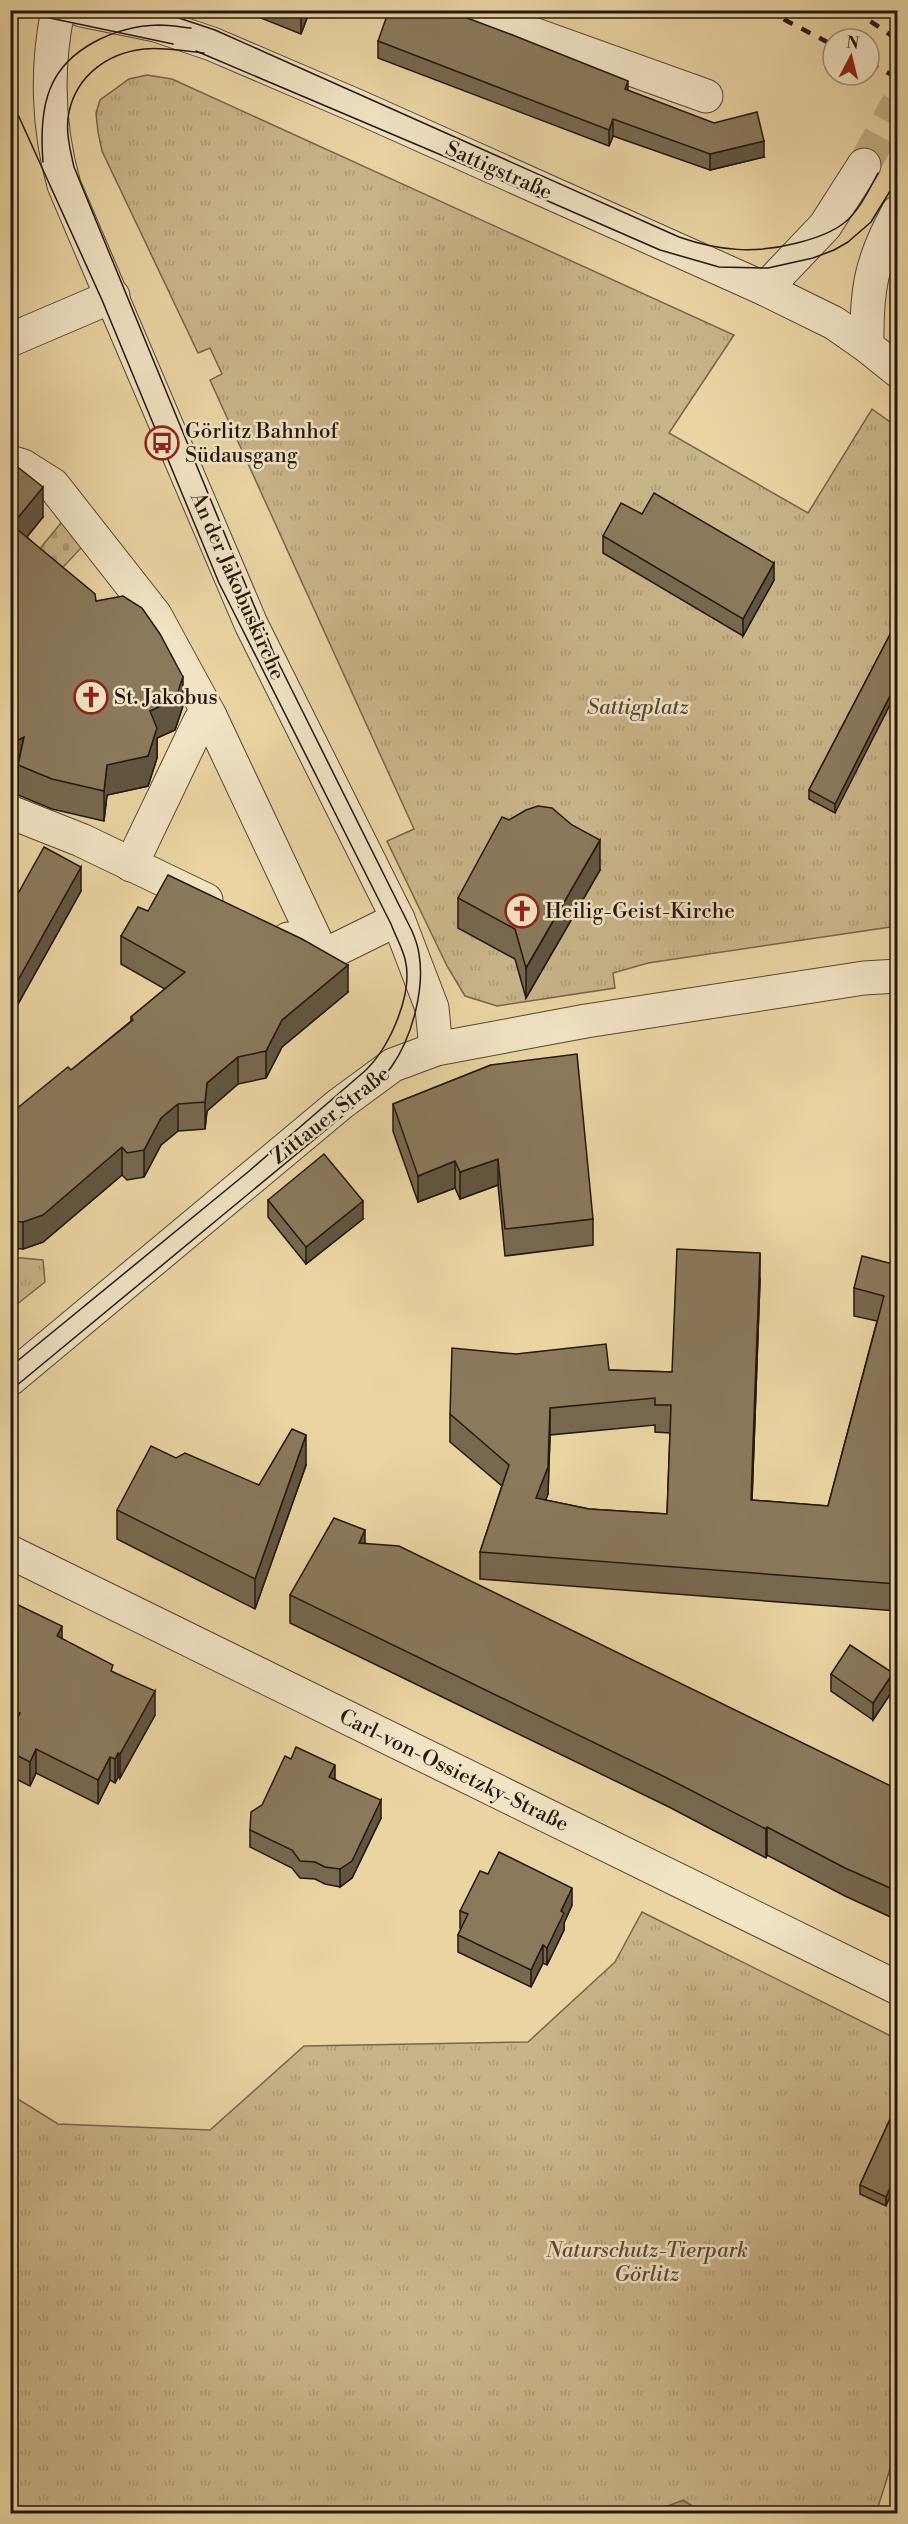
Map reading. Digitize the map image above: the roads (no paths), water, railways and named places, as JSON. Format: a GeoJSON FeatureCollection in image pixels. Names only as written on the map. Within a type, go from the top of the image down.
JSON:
{"type":"FeatureCollection","features":[{"type":"Feature","properties":{"kind":"street","name":"An der Jakobuskirche"},"geometry":{"type":"LineString","coordinates":[[58,10],[50,88],[58,162],[64,185],[251,624],[398,919],[432,1008],[436,1049]]}},
{"type":"Feature","properties":{"kind":"street","name":"Sattigstraße"},"geometry":{"type":"LineString","coordinates":[[82,10],[156,25],[212,44],[765,289],[834,323],[897,371]]}},
{"type":"Feature","properties":{"kind":"street"},"geometry":{"type":"LineString","coordinates":[[466,10],[706,96]]}},
{"type":"Feature","properties":{"kind":"street"},"geometry":{"type":"LineString","coordinates":[[765,289],[825,226],[864,165]]}},
{"type":"Feature","properties":{"kind":"street"},"geometry":{"type":"LineString","coordinates":[[867,346],[868,288],[874,259],[897,212]]}},
{"type":"Feature","properties":{"kind":"street"},"geometry":{"type":"LineString","coordinates":[[10,340],[113,296]]}},
{"type":"Feature","properties":{"kind":"street"},"geometry":{"type":"LineString","coordinates":[[10,462],[23,466],[53,485],[147,605],[210,716],[323,956]]}},
{"type":"Feature","properties":{"kind":"street"},"geometry":{"type":"LineString","coordinates":[[131,865],[200,721],[210,716]]}},
{"type":"Feature","properties":{"kind":"street"},"geometry":{"type":"LineString","coordinates":[[10,812],[81,840],[323,956]]}},
{"type":"Feature","properties":{"kind":"street"},"geometry":{"type":"LineString","coordinates":[[323,956],[398,919]]}},
{"type":"Feature","properties":{"kind":"street","name":"Zittauer Straße"},"geometry":{"type":"LineString","coordinates":[[10,1379],[364,1084],[393,1065],[436,1049],[586,1021],[864,978],[897,976]]}},
{"type":"Feature","properties":{"kind":"street","name":"Carl-von-Ossietzky-Straße"},"geometry":{"type":"LineString","coordinates":[[10,1552],[897,1988]]}},
{"type":"Feature","properties":{"kind":"tunnel"},"geometry":{"type":"LineString","coordinates":[[864,165],[898,103]]}},
{"type":"Feature","properties":{"kind":"tram line"},"geometry":{"type":"LineString","coordinates":[[12,10],[173,44]]}},
{"type":"Feature","properties":{"kind":"tram line"},"geometry":{"type":"LineString","coordinates":[[155,10],[215,30],[694,242],[723,248],[752,250],[815,238],[839,227],[854,213],[878,173]]}},
{"type":"Feature","properties":{"kind":"tram line"},"geometry":{"type":"LineString","coordinates":[[43,162],[42,125],[47,98],[58,75],[80,51],[110,35],[143,26],[191,28]]}},
{"type":"Feature","properties":{"kind":"tram line"},"geometry":{"type":"LineString","coordinates":[[10,1391],[368,1095],[389,1070],[406,1041],[418,997],[420,968],[418,948],[413,934],[274,654],[74,167],[68,133],[69,112],[79,87],[96,68],[118,55],[144,49],[204,53]]}},
{"type":"Feature","properties":{"kind":"tram line"},"geometry":{"type":"LineString","coordinates":[[196,51],[660,250],[719,267],[768,268],[813,258],[834,250],[848,242],[871,222],[895,183]]}},
{"type":"Feature","properties":{"kind":"tram line"},"geometry":{"type":"LineString","coordinates":[[10,97],[102,300],[219,583],[391,924],[404,955],[407,973],[403,1003],[398,1018],[383,1047],[366,1070],[248,1172],[10,1367]]}},
{"type":"Feature","properties":{"kind":"tram line"},"geometry":{"type":"LineString","coordinates":[[238,606],[263,640]]}},
{"type":"Feature","properties":{"kind":"railway"},"geometry":{"type":"LineString","coordinates":[[766,10],[821,39]]}},
{"type":"Feature","properties":{"kind":"railway"},"geometry":{"type":"LineString","coordinates":[[854,10],[898,40]]}},
{"type":"Feature","properties":{"kind":"railway"},"geometry":{"type":"LineString","coordinates":[[881,69],[898,78]]}},
{"type":"Feature","properties":{"kind":"place","name":"Görlitz Bahnhof Südausgang"},"geometry":{"type":"Point","coordinates":[162,443]}},
{"type":"Feature","properties":{"kind":"place","name":"St. Jakobus"},"geometry":{"type":"Point","coordinates":[91,697]}},
{"type":"Feature","properties":{"kind":"place","name":"Heilig-Geist-Kirche"},"geometry":{"type":"Point","coordinates":[522,911]}},
{"type":"Feature","properties":{"kind":"park label","name":"Sattigplatz"},"geometry":{"type":"Point","coordinates":[638,707]}},
{"type":"Feature","properties":{"kind":"park label","name":"Naturschutz-Tierpark Görlitz"},"geometry":{"type":"Point","coordinates":[647,2262]}}]}
